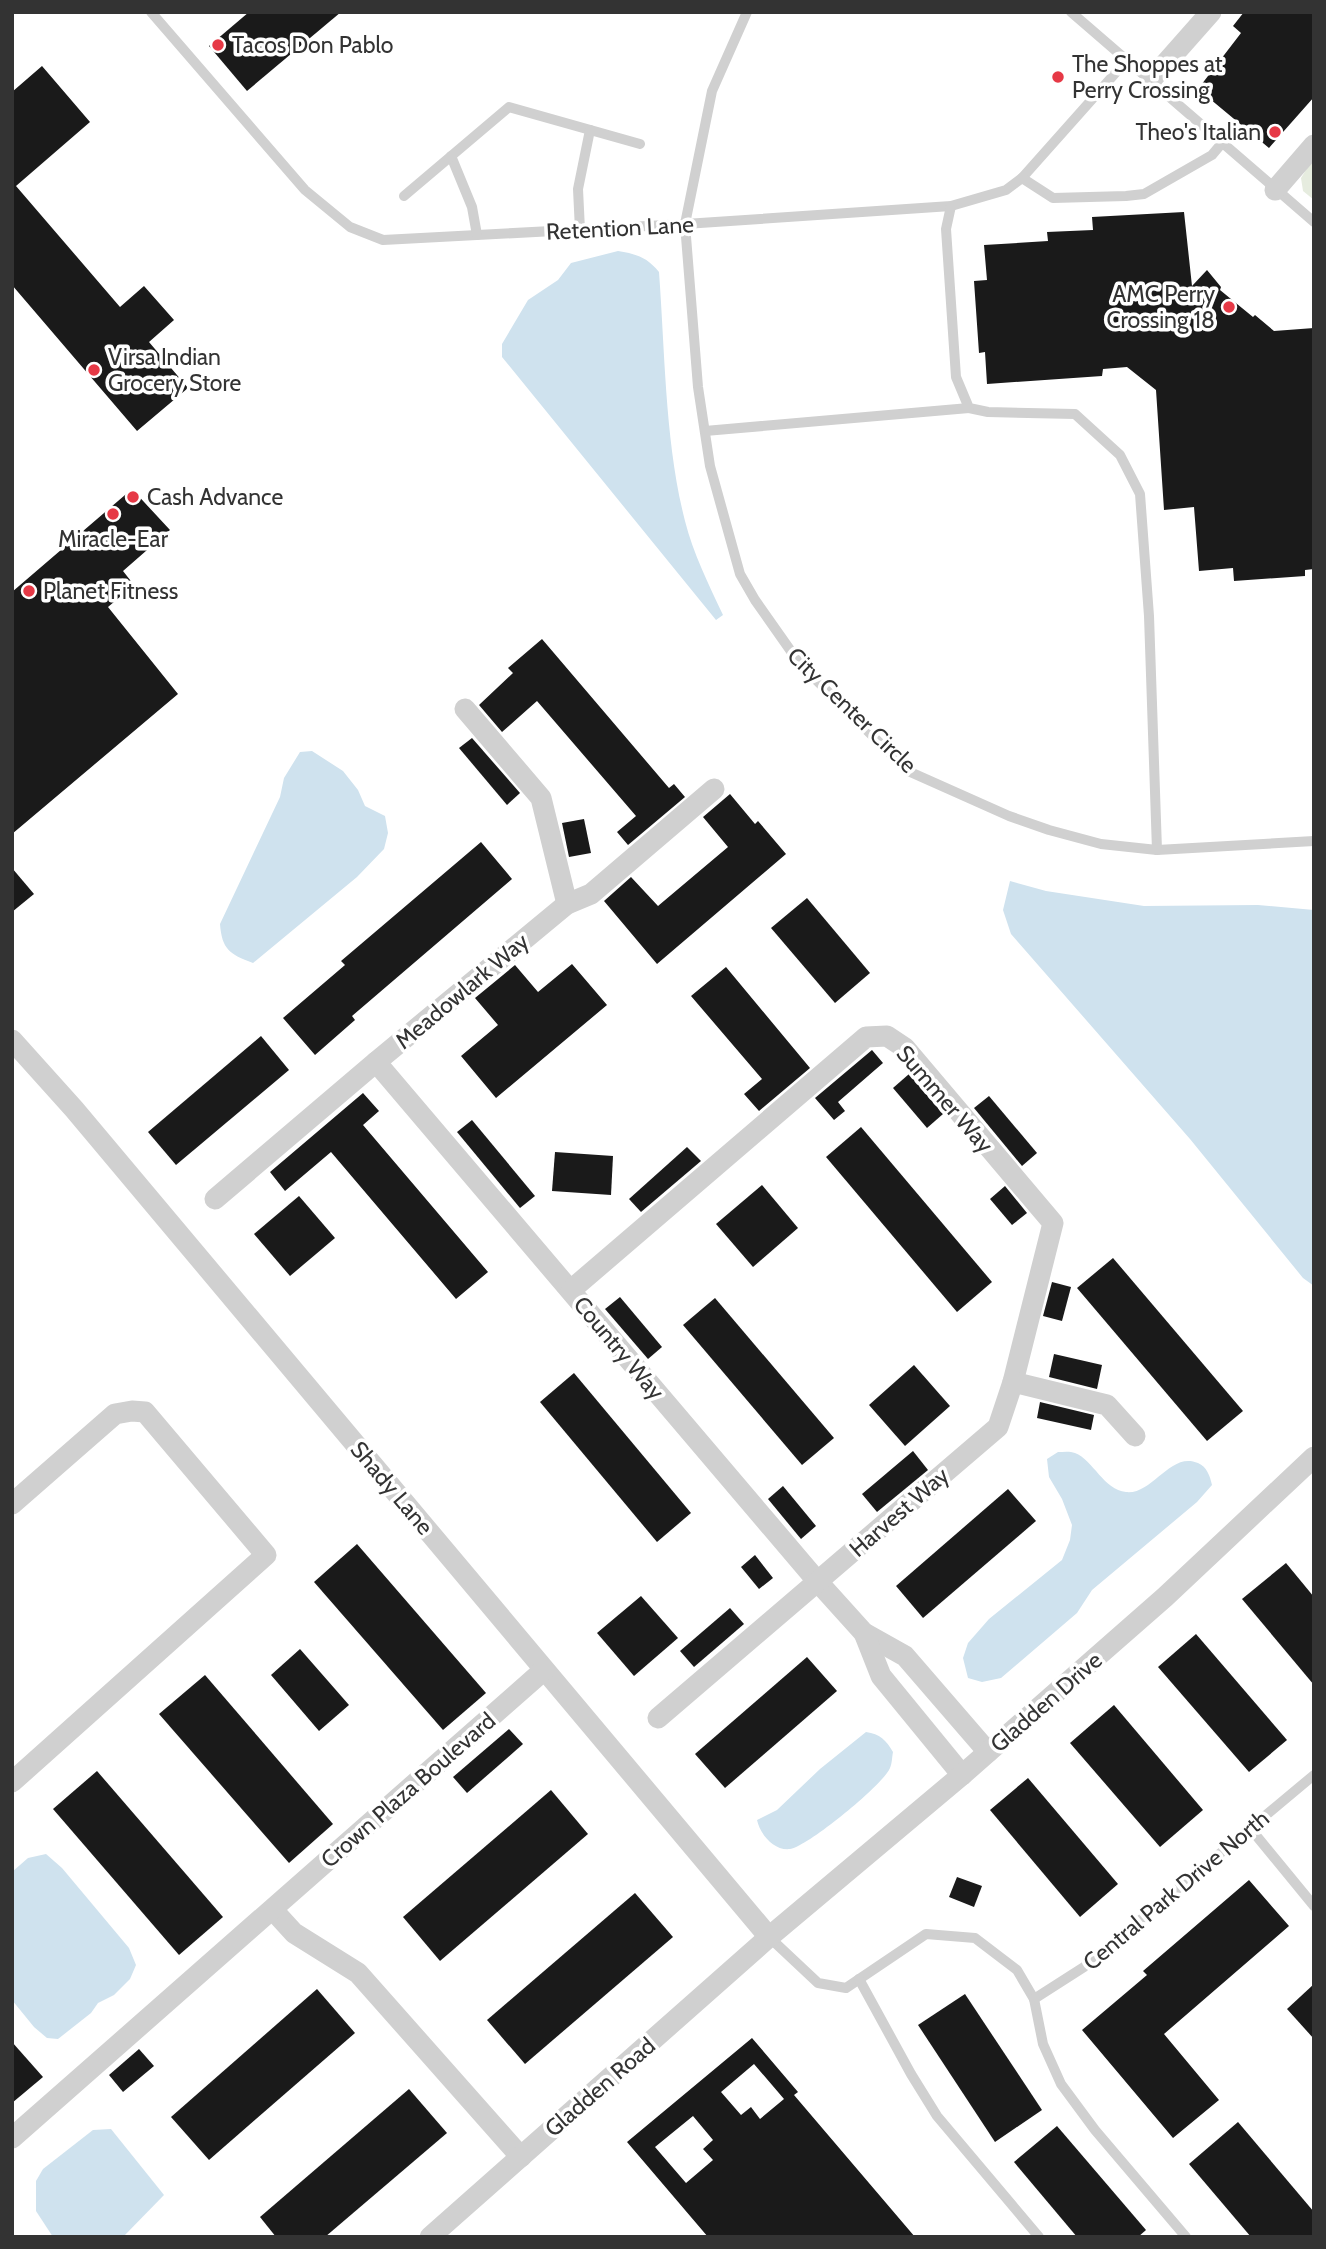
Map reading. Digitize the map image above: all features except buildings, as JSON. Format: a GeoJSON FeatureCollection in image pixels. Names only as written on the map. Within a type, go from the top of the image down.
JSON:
{"type":"FeatureCollection","features":[{"type":"Feature","properties":{"kind":"street"},"geometry":{"type":"LineString","coordinates":[[1150,81],[1211,12]]}},
{"type":"Feature","properties":{"kind":"street"},"geometry":{"type":"LineString","coordinates":[[1275,190],[1314,145]]}},
{"type":"Feature","properties":{"kind":"street"},"geometry":{"type":"LineString","coordinates":[[464,709],[541,798],[567,904]]}},
{"type":"Feature","properties":{"kind":"street","name":"Meadowlark Way"},"geometry":{"type":"LineString","coordinates":[[215,1199],[567,904],[591,894],[714,789]]}},
{"type":"Feature","properties":{"kind":"street","name":"Summer Way"},"geometry":{"type":"LineString","coordinates":[[571,1290],[866,1037],[887,1035],[905,1048],[1053,1223],[1013,1382]]}},
{"type":"Feature","properties":{"kind":"street","name":"Shady Lane"},"geometry":{"type":"LineString","coordinates":[[12,1040],[74,1109],[769,1937]]}},
{"type":"Feature","properties":{"kind":"street","name":"Country Way"},"geometry":{"type":"LineString","coordinates":[[376,1062],[864,1633]]}},
{"type":"Feature","properties":{"kind":"street"},"geometry":{"type":"LineString","coordinates":[[1013,1382],[1107,1405],[1135,1436]]}},
{"type":"Feature","properties":{"kind":"street","name":"Harvest Way"},"geometry":{"type":"LineString","coordinates":[[658,1718],[998,1427],[1013,1382]]}},
{"type":"Feature","properties":{"kind":"street"},"geometry":{"type":"LineString","coordinates":[[12,1504],[115,1414],[145,1412],[267,1555],[14,1775]]}},
{"type":"Feature","properties":{"kind":"street","name":"Gladden Drive"},"geometry":{"type":"LineString","coordinates":[[769,1937],[962,1775],[1165,1597],[1314,1457]]}},
{"type":"Feature","properties":{"kind":"street"},"geometry":{"type":"LineString","coordinates":[[864,1633],[905,1656],[988,1752]]}},
{"type":"Feature","properties":{"kind":"street"},"geometry":{"type":"LineString","coordinates":[[864,1633],[881,1676],[962,1775]]}},
{"type":"Feature","properties":{"kind":"street","name":"Crown Plaza Boulevard"},"geometry":{"type":"LineString","coordinates":[[12,2138],[544,1670]]}},
{"type":"Feature","properties":{"kind":"street"},"geometry":{"type":"LineString","coordinates":[[272,1910],[293,1933],[358,1973],[521,2157]]}},
{"type":"Feature","properties":{"kind":"street","name":"Gladden Road"},"geometry":{"type":"LineString","coordinates":[[430,2237],[769,1937]]}},
{"type":"Feature","properties":{"kind":"lane","name":"Retention Lane"},"geometry":{"type":"LineString","coordinates":[[152,12],[305,190],[350,227],[383,240],[685,225],[951,206],[1006,190],[1022,178],[1127,60]]}},
{"type":"Feature","properties":{"kind":"lane","name":"City Center Circle"},"geometry":{"type":"LineString","coordinates":[[747,12],[712,91],[685,225],[698,387],[710,466],[740,575],[755,600],[800,664],[908,771],[1009,816],[1101,844],[1157,850],[1314,841]]}},
{"type":"Feature","properties":{"kind":"lane"},"geometry":{"type":"LineString","coordinates":[[1071,12],[1314,222]]}},
{"type":"Feature","properties":{"kind":"lane"},"geometry":{"type":"LineString","coordinates":[[404,196],[509,107],[640,144]]}},
{"type":"Feature","properties":{"kind":"lane"},"geometry":{"type":"LineString","coordinates":[[580,230],[578,189],[590,130]]}},
{"type":"Feature","properties":{"kind":"lane"},"geometry":{"type":"LineString","coordinates":[[1022,178],[1053,198],[1144,194],[1212,155],[1222,143]]}},
{"type":"Feature","properties":{"kind":"lane"},"geometry":{"type":"LineString","coordinates":[[451,156],[472,207],[477,235]]}},
{"type":"Feature","properties":{"kind":"lane"},"geometry":{"type":"LineString","coordinates":[[951,206],[946,229],[956,377],[970,408]]}},
{"type":"Feature","properties":{"kind":"lane"},"geometry":{"type":"LineString","coordinates":[[705,431],[970,408],[988,412],[1075,414],[1120,455],[1140,494],[1149,616],[1157,850]]}},
{"type":"Feature","properties":{"kind":"lane","name":"Central Park Drive North"},"geometry":{"type":"LineString","coordinates":[[1034,1999],[1084,1967],[1314,1775]]}},
{"type":"Feature","properties":{"kind":"lane"},"geometry":{"type":"LineString","coordinates":[[1250,1828],[1314,1906]]}},
{"type":"Feature","properties":{"kind":"lane"},"geometry":{"type":"LineString","coordinates":[[769,1937],[818,1983],[846,1987],[926,1934],[975,1938],[1017,1970],[1034,1999],[1043,2044],[1061,2084],[1095,2130],[1186,2237]]}},
{"type":"Feature","properties":{"kind":"lane"},"geometry":{"type":"LineString","coordinates":[[859,1979],[937,2116],[1039,2237]]}},
{"type":"Feature","properties":{"kind":"shaded area"},"geometry":{"type":"Polygon","coordinates":[[[1314,157],[1314,200],[1303,191],[1301,178],[1314,157]]]}},
{"type":"Feature","properties":{"kind":"water"},"geometry":{"type":"Polygon","coordinates":[[[618,251],[641,257],[659,272],[667,397],[678,491],[688,533],[723,615],[716,620],[502,357],[502,344],[528,300],[558,280],[571,263],[618,251]]]}},
{"type":"Feature","properties":{"kind":"water"},"geometry":{"type":"Polygon","coordinates":[[[312,751],[343,771],[358,790],[365,806],[385,816],[388,833],[384,849],[357,877],[253,963],[228,950],[220,924],[280,797],[284,778],[300,752],[312,751]]]}},
{"type":"Feature","properties":{"kind":"water"},"geometry":{"type":"Polygon","coordinates":[[[1010,881],[1046,891],[1144,906],[1258,905],[1314,910],[1314,1286],[1303,1278],[1190,1139],[1011,934],[1003,910],[1010,881]]]}},
{"type":"Feature","properties":{"kind":"water"},"geometry":{"type":"Polygon","coordinates":[[[1058,1452],[1073,1452],[1111,1486],[1126,1492],[1145,1487],[1170,1468],[1188,1461],[1204,1467],[1212,1485],[1197,1502],[1092,1590],[1077,1613],[1001,1678],[982,1682],[968,1678],[963,1658],[968,1643],[989,1619],[1062,1560],[1070,1540],[1072,1525],[1062,1499],[1049,1477],[1047,1459],[1058,1452]]]}},
{"type":"Feature","properties":{"kind":"water"},"geometry":{"type":"Polygon","coordinates":[[[866,1732],[882,1738],[893,1752],[891,1766],[884,1776],[844,1814],[799,1846],[784,1849],[773,1844],[761,1831],[757,1820],[777,1810],[820,1769],[866,1732]]]}},
{"type":"Feature","properties":{"kind":"water"},"geometry":{"type":"Polygon","coordinates":[[[46,1854],[62,1868],[129,1948],[136,1965],[130,1979],[114,1995],[98,2003],[91,2013],[58,2039],[47,2038],[34,2027],[12,2000],[12,1872],[28,1858],[46,1854]]]}},
{"type":"Feature","properties":{"kind":"water"},"geometry":{"type":"Polygon","coordinates":[[[111,2129],[164,2195],[123,2237],[53,2237],[36,2211],[36,2181],[43,2169],[93,2130],[111,2129]]]}},
{"type":"Feature","properties":{"kind":"place","name":"Tacos Don Pablo"},"geometry":{"type":"Point","coordinates":[218,45]}},
{"type":"Feature","properties":{"kind":"place","name":"The Shoppes at Perry Crossing"},"geometry":{"type":"Point","coordinates":[1058,77]}},
{"type":"Feature","properties":{"kind":"place","name":"Theo's Italian"},"geometry":{"type":"Point","coordinates":[1275,132]}},
{"type":"Feature","properties":{"kind":"place","name":"AMC Perry Crossing 18"},"geometry":{"type":"Point","coordinates":[1229,307]}},
{"type":"Feature","properties":{"kind":"place","name":"Virsa Indian Grocery Store"},"geometry":{"type":"Point","coordinates":[94,370]}},
{"type":"Feature","properties":{"kind":"place","name":"Cash Advance"},"geometry":{"type":"Point","coordinates":[133,497]}},
{"type":"Feature","properties":{"kind":"place","name":"Miracle-Ear"},"geometry":{"type":"Point","coordinates":[113,514]}},
{"type":"Feature","properties":{"kind":"place","name":"Planet Fitness"},"geometry":{"type":"Point","coordinates":[29,591]}}]}
